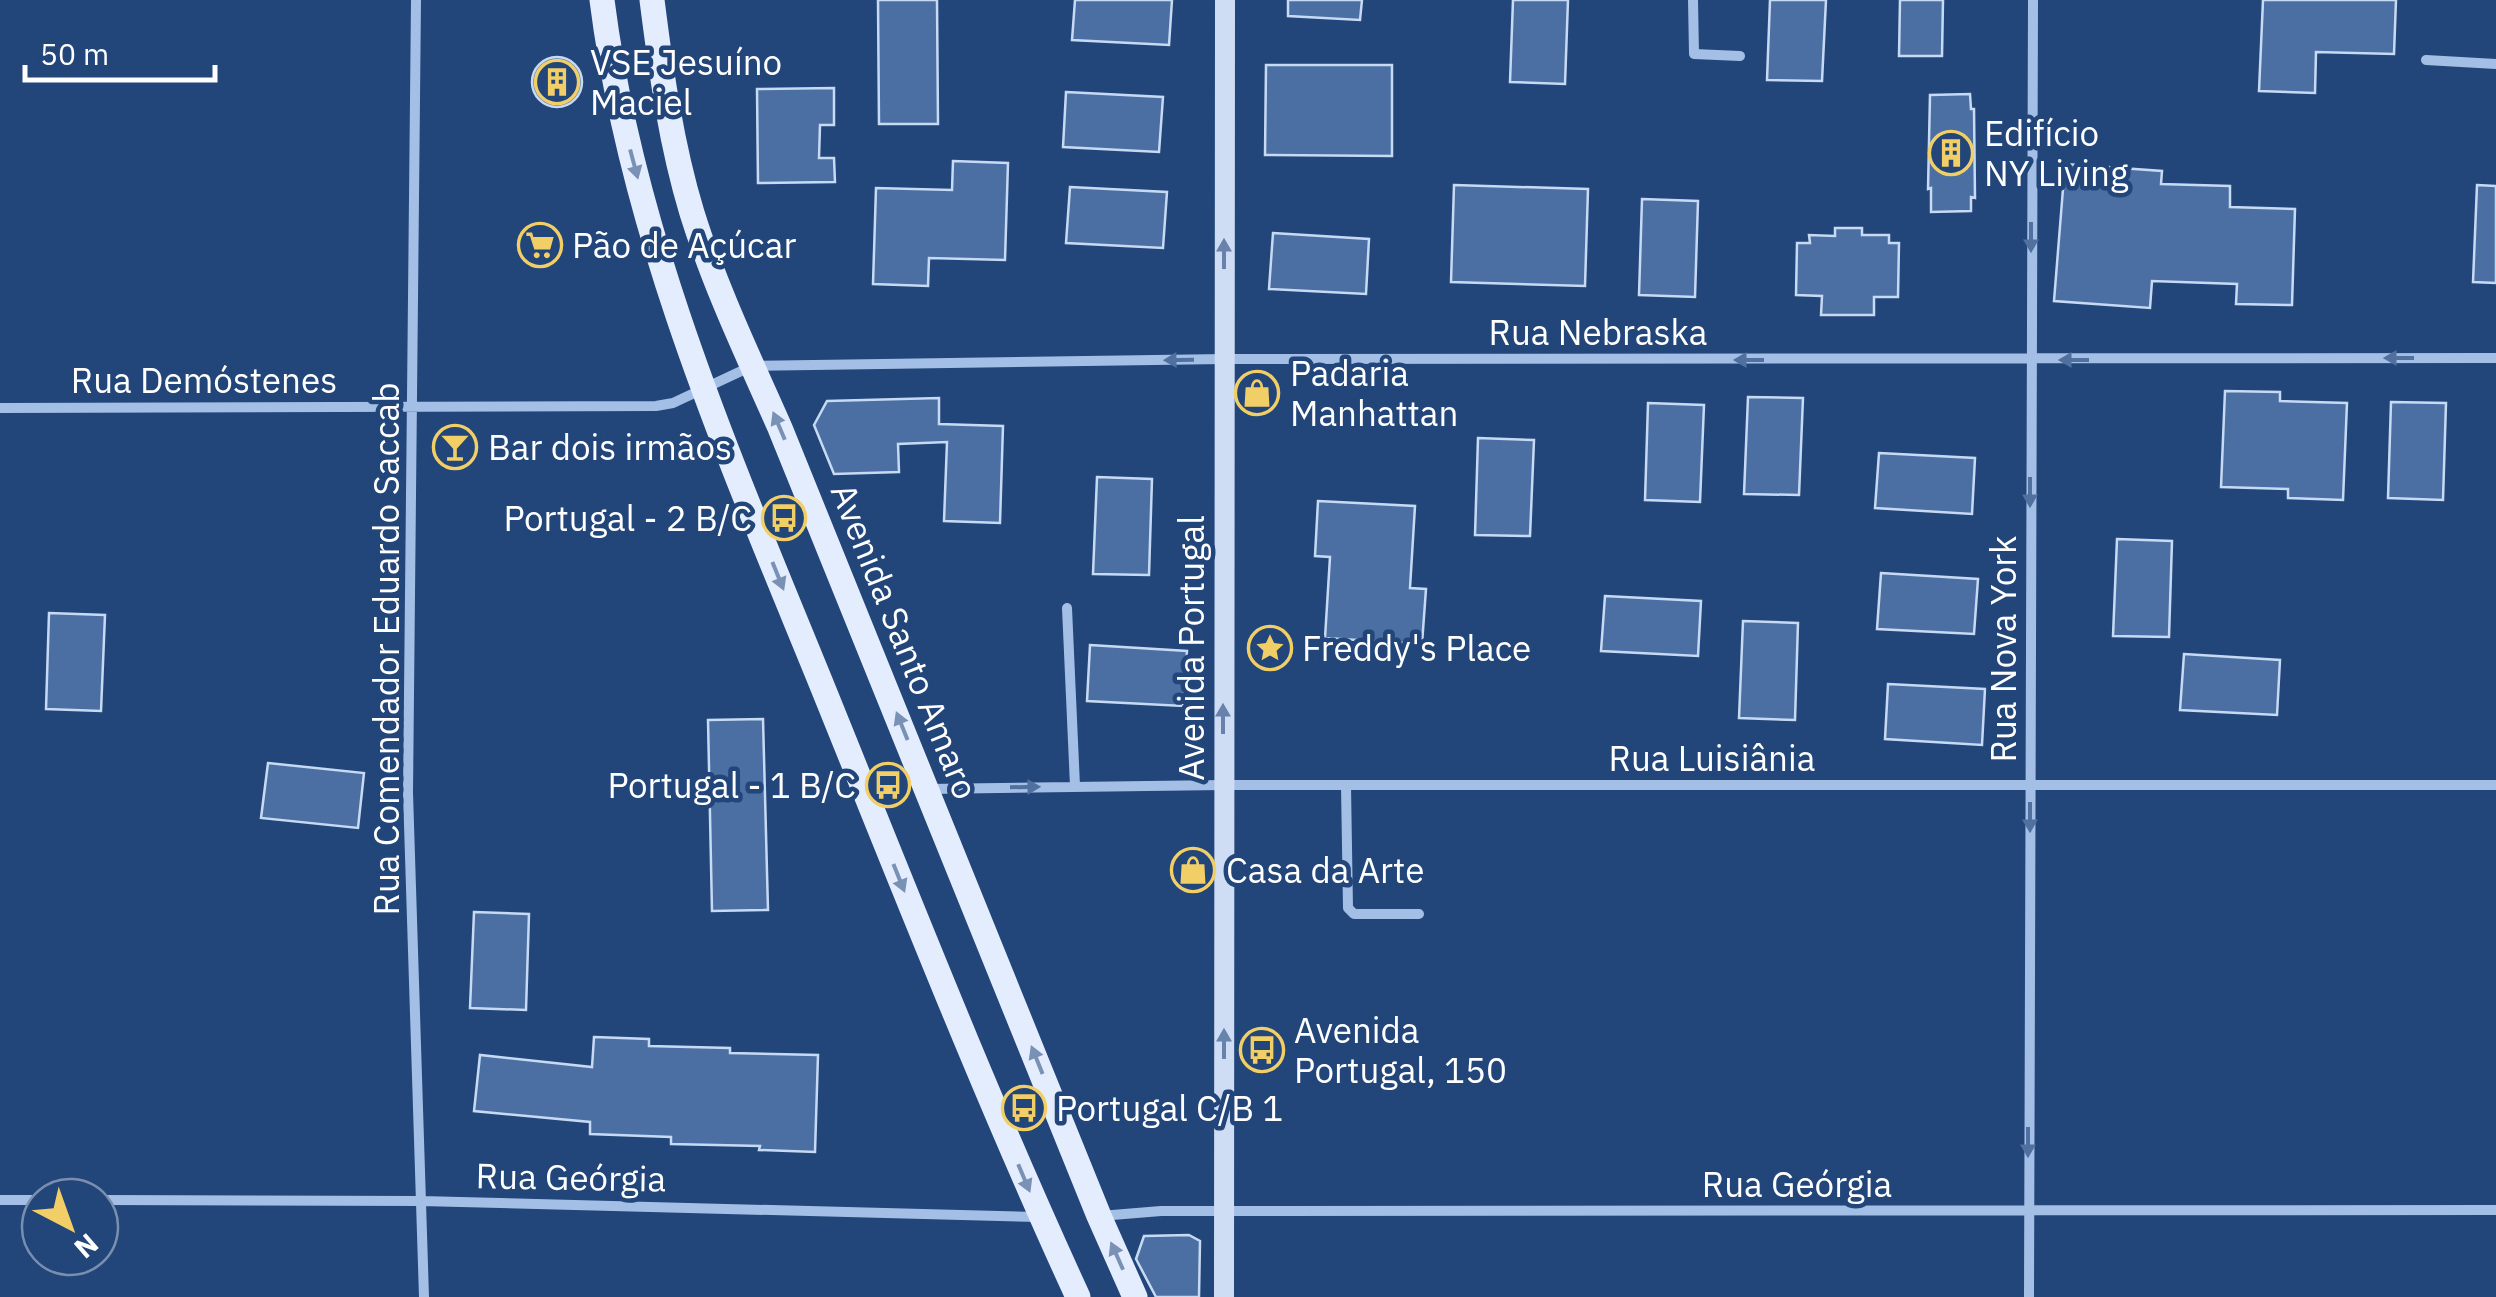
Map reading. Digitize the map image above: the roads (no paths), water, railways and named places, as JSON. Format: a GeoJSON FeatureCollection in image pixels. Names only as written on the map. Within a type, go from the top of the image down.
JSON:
{"type":"FeatureCollection","features":[{"type":"Feature","properties":{"kind":"main road"},"geometry":{"type":"LineString","coordinates":[[602,0],[629,144],[667,286],[704,388],[916,920],[1078,1297]]}},
{"type":"Feature","properties":{"kind":"main road","name":"Avenida Santo Amaro"},"geometry":{"type":"LineString","coordinates":[[652,0],[669,114],[692,213],[1134,1297]]}},
{"type":"Feature","properties":{"kind":"street","name":"Rua Comendador Eduardo Saccab"},"geometry":{"type":"LineString","coordinates":[[416,0],[408,793],[424,1297]]}},
{"type":"Feature","properties":{"kind":"street","name":"Avenida Portugal"},"geometry":{"type":"LineString","coordinates":[[1224,1297],[1225,0]]}},
{"type":"Feature","properties":{"kind":"street"},"geometry":{"type":"LineString","coordinates":[[1693,0],[1694,55],[1740,56]]}},
{"type":"Feature","properties":{"kind":"street","name":"Rua Nova York"},"geometry":{"type":"LineString","coordinates":[[2028,1297],[2033,0]]}},
{"type":"Feature","properties":{"kind":"street"},"geometry":{"type":"LineString","coordinates":[[2426,60],[2496,64]]}},
{"type":"Feature","properties":{"kind":"street","name":"Rua Nebraska"},"geometry":{"type":"LineString","coordinates":[[704,388],[752,366],[1224,359],[2496,358]]}},
{"type":"Feature","properties":{"kind":"street","name":"Rua Demóstenes"},"geometry":{"type":"LineString","coordinates":[[0,408],[656,406],[704,388]]}},
{"type":"Feature","properties":{"kind":"street"},"geometry":{"type":"LineString","coordinates":[[1068,608],[1075,786]]}},
{"type":"Feature","properties":{"kind":"street","name":"Rua Luisiânia"},"geometry":{"type":"LineString","coordinates":[[928,789],[1223,785],[2496,785]]}},
{"type":"Feature","properties":{"kind":"street"},"geometry":{"type":"LineString","coordinates":[[1346,786],[1348,908],[1354,914],[1419,914]]}},
{"type":"Feature","properties":{"kind":"street","name":"Rua Geórgia"},"geometry":{"type":"LineString","coordinates":[[120,1200],[421,1201],[1041,1217]]}},
{"type":"Feature","properties":{"kind":"street","name":"Rua Geórgia"},"geometry":{"type":"LineString","coordinates":[[1099,1216],[1161,1211],[2496,1210]]}},
{"type":"Feature","properties":{"kind":"place","name":"VSE Jesuíno Maciel"},"geometry":{"type":"Point","coordinates":[557,82]}},
{"type":"Feature","properties":{"kind":"place","name":"Edifício NY Living"},"geometry":{"type":"Point","coordinates":[1951,153]}},
{"type":"Feature","properties":{"kind":"place","name":"Pão de Açúcar"},"geometry":{"type":"Point","coordinates":[540,245]}},
{"type":"Feature","properties":{"kind":"place","name":"Padaria Manhattan"},"geometry":{"type":"Point","coordinates":[1257,393]}},
{"type":"Feature","properties":{"kind":"place","name":"Bar dois irmãos"},"geometry":{"type":"Point","coordinates":[455,447]}},
{"type":"Feature","properties":{"kind":"place","name":"Portugal - 2 B/C"},"geometry":{"type":"Point","coordinates":[784,518]}},
{"type":"Feature","properties":{"kind":"place","name":"Freddy's Place"},"geometry":{"type":"Point","coordinates":[1270,648]}},
{"type":"Feature","properties":{"kind":"place","name":"Portugal - 1 B/C"},"geometry":{"type":"Point","coordinates":[888,785]}},
{"type":"Feature","properties":{"kind":"place","name":"Casa da Arte"},"geometry":{"type":"Point","coordinates":[1193,870]}},
{"type":"Feature","properties":{"kind":"place","name":"Avenida Portugal, 150"},"geometry":{"type":"Point","coordinates":[1262,1050]}},
{"type":"Feature","properties":{"kind":"place","name":"Portugal C/B 1"},"geometry":{"type":"Point","coordinates":[1024,1108]}}]}
